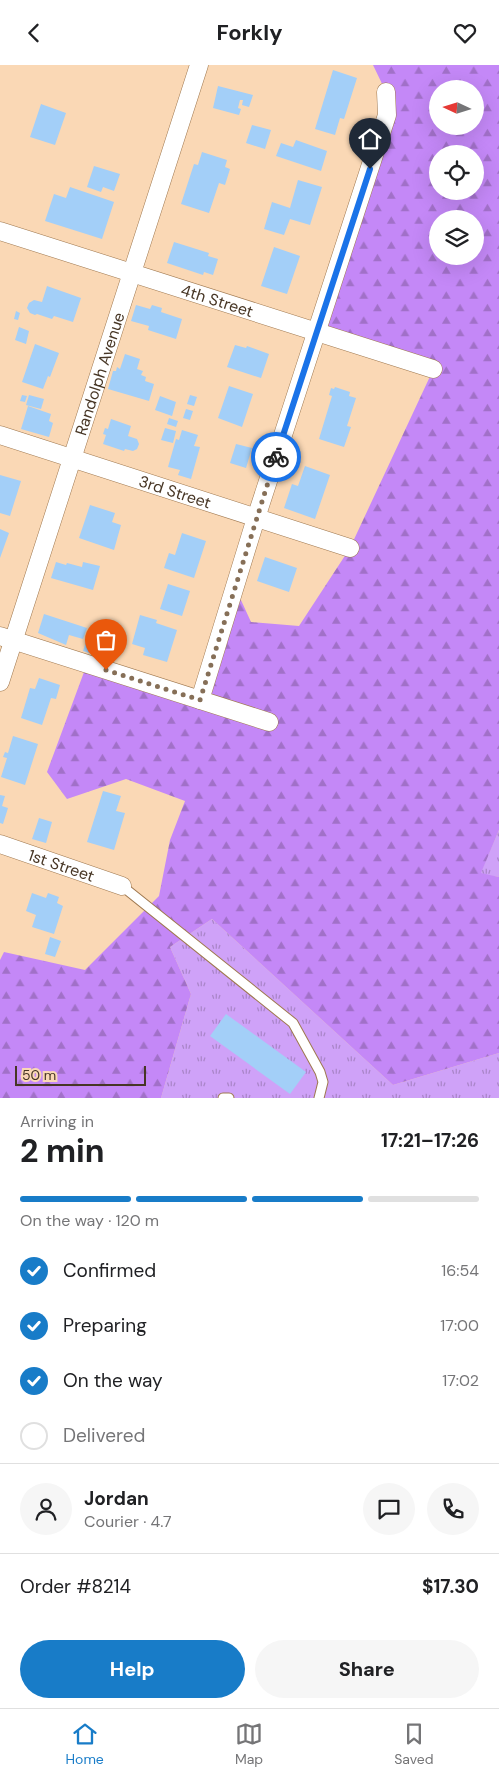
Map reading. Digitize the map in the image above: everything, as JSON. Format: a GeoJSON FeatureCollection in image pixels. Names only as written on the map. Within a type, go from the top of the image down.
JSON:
{"type":"FeatureCollection","features":[{"type":"Feature","properties":{"kind":"street","name":"Randolph Avenue"},"geometry":{"type":"LineString","coordinates":[[0,682],[7,638],[72,458],[199,65]]}},
{"type":"Feature","properties":{"kind":"street"},"geometry":{"type":"LineString","coordinates":[[200,700],[256,518],[387,115],[386,92]]}},
{"type":"Feature","properties":{"kind":"street","name":"4th Street"},"geometry":{"type":"LineString","coordinates":[[0,231],[433,369]]}},
{"type":"Feature","properties":{"kind":"street","name":"3rd Street"},"geometry":{"type":"LineString","coordinates":[[0,435],[350,548]]}},
{"type":"Feature","properties":{"kind":"street"},"geometry":{"type":"LineString","coordinates":[[7,638],[269,722]]}},
{"type":"Feature","properties":{"kind":"street","name":"1st Street"},"geometry":{"type":"LineString","coordinates":[[0,844],[122,887]]}},
{"type":"Feature","properties":{"kind":"lane"},"geometry":{"type":"LineString","coordinates":[[122,887],[293,1023],[320,1072],[323,1082],[320,1098]]}},
{"type":"Feature","properties":{"kind":"lane"},"geometry":{"type":"LineString","coordinates":[[223,1098],[229,1098]]}},
{"type":"Feature","properties":{"kind":"green space"},"geometry":{"type":"Polygon","coordinates":[[[373,65],[499,65],[499,830],[481,873],[499,877],[499,1053],[393,1085],[212,919],[170,947],[191,994],[161,1098],[0,1098],[0,960],[4,952],[85,970],[159,896],[170,840],[185,801],[126,779],[67,799],[47,772],[87,664],[200,700],[235,587],[251,622],[299,626],[350,548],[433,370],[317,332],[386,92],[373,65]]]}},
{"type":"Feature","properties":{"kind":"green space"},"geometry":{"type":"Polygon","coordinates":[[[499,830],[499,877],[480,874],[499,830]]]}},
{"type":"Feature","properties":{"kind":"green space"},"geometry":{"type":"Polygon","coordinates":[[[212,919],[393,1085],[499,1053],[499,1098],[161,1098],[191,994],[170,947],[212,919]]]}},
{"type":"Feature","properties":{"kind":"building"},"geometry":{"type":"Polygon","coordinates":[[[333,70],[357,78],[344,119],[340,118],[335,135],[315,129],[333,70]]]}},
{"type":"Feature","properties":{"kind":"building"},"geometry":{"type":"Polygon","coordinates":[[[218,86],[253,95],[249,107],[242,105],[243,100],[240,100],[238,108],[241,109],[239,115],[213,108],[218,86]]]}},
{"type":"Feature","properties":{"kind":"building"},"geometry":{"type":"Polygon","coordinates":[[[41,104],[66,113],[55,145],[30,137],[41,104]]]}},
{"type":"Feature","properties":{"kind":"building"},"geometry":{"type":"Polygon","coordinates":[[[252,125],[271,130],[265,149],[246,143],[252,125]]]}},
{"type":"Feature","properties":{"kind":"building"},"geometry":{"type":"Polygon","coordinates":[[[296,140],[327,151],[321,171],[276,156],[281,143],[293,147],[296,140]]]}},
{"type":"Feature","properties":{"kind":"building"},"geometry":{"type":"Polygon","coordinates":[[[202,152],[227,160],[225,167],[230,169],[225,185],[219,183],[209,213],[181,204],[194,164],[198,165],[202,152]]]}},
{"type":"Feature","properties":{"kind":"building"},"geometry":{"type":"Polygon","coordinates":[[[94,166],[120,174],[114,191],[103,187],[101,192],[87,187],[94,166]]]}},
{"type":"Feature","properties":{"kind":"building"},"geometry":{"type":"Polygon","coordinates":[[[298,180],[322,187],[310,225],[290,219],[284,235],[264,229],[272,202],[290,208],[298,180]]]}},
{"type":"Feature","properties":{"kind":"building"},"geometry":{"type":"Polygon","coordinates":[[[70,187],[114,202],[102,239],[45,221],[54,194],[66,198],[70,187]]]}},
{"type":"Feature","properties":{"kind":"building"},"geometry":{"type":"Polygon","coordinates":[[[174,242],[209,253],[208,256],[218,259],[213,275],[204,272],[203,275],[167,263],[174,242]]]}},
{"type":"Feature","properties":{"kind":"building"},"geometry":{"type":"Polygon","coordinates":[[[274,247],[300,256],[287,294],[261,286],[274,247]]]}},
{"type":"Feature","properties":{"kind":"building"},"geometry":{"type":"Polygon","coordinates":[[[47,286],[81,298],[73,322],[54,316],[52,319],[30,313],[27,308],[29,303],[34,300],[42,302],[47,286]]]}},
{"type":"Feature","properties":{"kind":"building"},"geometry":{"type":"Polygon","coordinates":[[[136,305],[150,309],[152,305],[162,308],[161,312],[182,319],[176,339],[148,330],[149,326],[131,321],[136,305]]]}},
{"type":"Feature","properties":{"kind":"building"},"geometry":{"type":"Polygon","coordinates":[[[16,311],[20,313],[18,320],[14,319],[16,311]]]}},
{"type":"Feature","properties":{"kind":"building"},"geometry":{"type":"Polygon","coordinates":[[[19,327],[29,331],[26,344],[15,340],[19,327]]]}},
{"type":"Feature","properties":{"kind":"building"},"geometry":{"type":"Polygon","coordinates":[[[35,344],[59,353],[50,377],[48,376],[43,389],[22,382],[35,344]]]}},
{"type":"Feature","properties":{"kind":"building"},"geometry":{"type":"Polygon","coordinates":[[[235,345],[246,348],[247,346],[269,354],[261,378],[227,367],[235,345]]]}},
{"type":"Feature","properties":{"kind":"building"},"geometry":{"type":"Polygon","coordinates":[[[125,354],[140,359],[137,369],[143,371],[141,375],[146,377],[145,381],[154,384],[149,401],[108,389],[113,371],[116,371],[117,367],[120,369],[125,354]]]}},
{"type":"Feature","properties":{"kind":"building"},"geometry":{"type":"Polygon","coordinates":[[[229,386],[253,394],[242,427],[218,418],[229,386]]]}},
{"type":"Feature","properties":{"kind":"building"},"geometry":{"type":"Polygon","coordinates":[[[335,387],[350,392],[349,396],[356,398],[347,426],[351,427],[344,447],[319,439],[332,396],[329,395],[331,388],[334,389],[335,387]]]}},
{"type":"Feature","properties":{"kind":"building"},"geometry":{"type":"Polygon","coordinates":[[[22,395],[27,396],[25,402],[20,401],[22,395]]]}},
{"type":"Feature","properties":{"kind":"building"},"geometry":{"type":"Polygon","coordinates":[[[29,395],[44,399],[41,409],[26,405],[29,395]]]}},
{"type":"Feature","properties":{"kind":"building"},"geometry":{"type":"Polygon","coordinates":[[[190,395],[197,397],[194,406],[187,404],[190,395]]]}},
{"type":"Feature","properties":{"kind":"building"},"geometry":{"type":"Polygon","coordinates":[[[160,396],[176,402],[172,416],[155,410],[160,396]]]}},
{"type":"Feature","properties":{"kind":"building"},"geometry":{"type":"Polygon","coordinates":[[[28,406],[51,414],[49,421],[53,423],[49,437],[21,429],[28,406]]]}},
{"type":"Feature","properties":{"kind":"building"},"geometry":{"type":"Polygon","coordinates":[[[186,409],[193,411],[190,420],[183,418],[186,409]]]}},
{"type":"Feature","properties":{"kind":"building"},"geometry":{"type":"Polygon","coordinates":[[[169,418],[178,421],[176,427],[167,424],[169,418]]]}},
{"type":"Feature","properties":{"kind":"building"},"geometry":{"type":"Polygon","coordinates":[[[111,419],[131,426],[128,436],[137,439],[139,444],[137,449],[133,451],[125,449],[124,451],[103,444],[106,435],[103,434],[105,428],[108,429],[111,419]]]}},
{"type":"Feature","properties":{"kind":"building"},"geometry":{"type":"Polygon","coordinates":[[[165,428],[176,431],[173,443],[161,440],[165,428]]]}},
{"type":"Feature","properties":{"kind":"building"},"geometry":{"type":"Polygon","coordinates":[[[182,430],[198,435],[194,446],[200,447],[191,479],[178,475],[180,470],[168,467],[176,439],[179,440],[182,430]]]}},
{"type":"Feature","properties":{"kind":"building"},"geometry":{"type":"Polygon","coordinates":[[[236,444],[252,448],[246,468],[230,463],[236,444]]]}},
{"type":"Feature","properties":{"kind":"building"},"geometry":{"type":"Polygon","coordinates":[[[305,466],[330,475],[315,519],[284,508],[292,484],[298,486],[305,466]]]}},
{"type":"Feature","properties":{"kind":"building"},"geometry":{"type":"Polygon","coordinates":[[[0,475],[21,481],[10,516],[0,513],[0,475]]]}},
{"type":"Feature","properties":{"kind":"building"},"geometry":{"type":"Polygon","coordinates":[[[90,505],[115,513],[112,522],[121,525],[114,550],[79,538],[90,505]]]}},
{"type":"Feature","properties":{"kind":"building"},"geometry":{"type":"Polygon","coordinates":[[[0,529],[9,533],[0,558],[0,529]]]}},
{"type":"Feature","properties":{"kind":"building"},"geometry":{"type":"Polygon","coordinates":[[[182,533],[206,541],[194,578],[164,568],[169,553],[175,555],[182,533]]]}},
{"type":"Feature","properties":{"kind":"building"},"geometry":{"type":"Polygon","coordinates":[[[265,557],[297,568],[289,592],[257,581],[265,557]]]}},
{"type":"Feature","properties":{"kind":"building"},"geometry":{"type":"Polygon","coordinates":[[[56,562],[82,567],[83,562],[100,566],[93,590],[51,578],[56,562]]]}},
{"type":"Feature","properties":{"kind":"building"},"geometry":{"type":"Polygon","coordinates":[[[168,584],[190,591],[182,616],[160,609],[168,584]]]}},
{"type":"Feature","properties":{"kind":"building"},"geometry":{"type":"Polygon","coordinates":[[[44,614],[87,628],[83,639],[69,635],[66,645],[38,633],[44,614]]]}},
{"type":"Feature","properties":{"kind":"building"},"geometry":{"type":"Polygon","coordinates":[[[140,615],[157,620],[156,623],[177,630],[167,662],[143,655],[145,648],[132,644],[140,615]]]}},
{"type":"Feature","properties":{"kind":"building"},"geometry":{"type":"Polygon","coordinates":[[[89,634],[101,639],[95,655],[83,651],[89,634]]]}},
{"type":"Feature","properties":{"kind":"building"},"geometry":{"type":"Polygon","coordinates":[[[39,678],[60,685],[56,699],[51,698],[42,725],[21,718],[30,688],[35,689],[39,678]]]}},
{"type":"Feature","properties":{"kind":"building"},"geometry":{"type":"Polygon","coordinates":[[[13,736],[38,744],[25,785],[1,777],[7,758],[3,757],[5,752],[8,753],[13,736]]]}},
{"type":"Feature","properties":{"kind":"building"},"geometry":{"type":"Polygon","coordinates":[[[103,791],[121,796],[116,811],[125,813],[114,850],[87,842],[103,791]]]}},
{"type":"Feature","properties":{"kind":"building"},"geometry":{"type":"Polygon","coordinates":[[[0,795],[5,796],[2,806],[8,808],[3,824],[0,823],[0,795]]]}},
{"type":"Feature","properties":{"kind":"building"},"geometry":{"type":"Polygon","coordinates":[[[39,818],[52,822],[46,843],[32,839],[39,818]]]}},
{"type":"Feature","properties":{"kind":"building"},"geometry":{"type":"Polygon","coordinates":[[[32,893],[46,898],[48,893],[59,897],[57,903],[63,906],[54,934],[32,927],[36,915],[26,911],[32,893]]]}},
{"type":"Feature","properties":{"kind":"building"},"geometry":{"type":"Polygon","coordinates":[[[50,937],[61,941],[55,957],[45,954],[50,937]]]}},
{"type":"Feature","properties":{"kind":"building"},"geometry":{"type":"Polygon","coordinates":[[[226,1014],[306,1072],[290,1094],[210,1036],[226,1014]]]}},
{"type":"Feature","properties":{"kind":"way so far"},"geometry":{"type":"LineString","coordinates":[[106,670],[200,700],[276,457]]}},
{"type":"Feature","properties":{"kind":"route"},"geometry":{"type":"LineString","coordinates":[[276,457],[370,169]]}}]}
